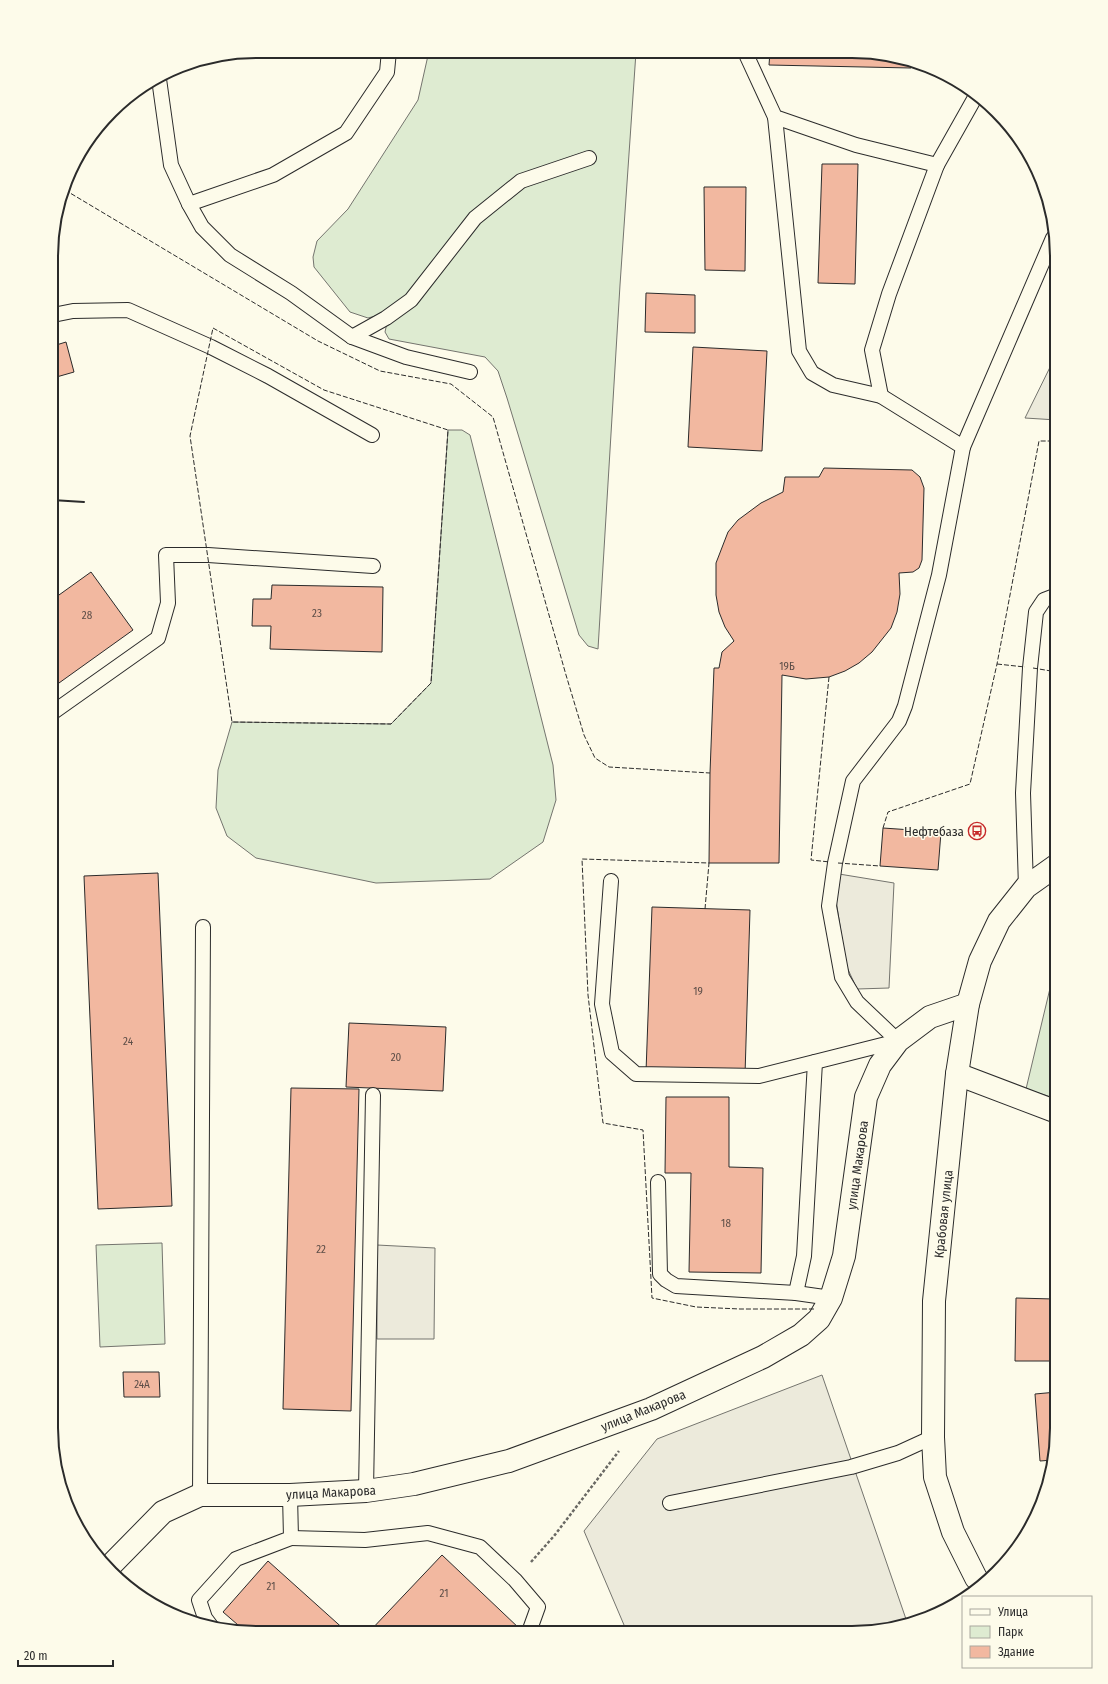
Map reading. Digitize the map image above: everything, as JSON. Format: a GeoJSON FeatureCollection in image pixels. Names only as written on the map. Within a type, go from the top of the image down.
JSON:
{"type":"FeatureCollection","features":[{"type":"Feature","properties":{"kind":"street","name":"Крабовая улица"},"geometry":{"type":"LineString","coordinates":[[978,1580],[953,1532],[936,1477],[933,1437],[934,1301],[957,1074],[968,1004],[980,961],[999,922],[1026,887],[1050,870]]}},
{"type":"Feature","properties":{"kind":"street","name":"улица Макарова"},"geometry":{"type":"LineString","coordinates":[[112,1564],[163,1512],[200,1495],[290,1495],[366,1491],[414,1484],[509,1461],[651,1409],[763,1357],[801,1335],[820,1319],[831,1298],[844,1256],[866,1097],[880,1065],[898,1041],[930,1017],[968,1004]]}},
{"type":"Feature","properties":{"kind":"street"},"geometry":{"type":"LineString","coordinates":[[957,1074],[1050,1109]]}},
{"type":"Feature","properties":{"kind":"lane"},"geometry":{"type":"LineString","coordinates":[[189,204],[273,175],[346,133],[388,72],[389,58]]}},
{"type":"Feature","properties":{"kind":"lane"},"geometry":{"type":"LineString","coordinates":[[748,58],[775,117],[799,351],[812,373],[833,385],[881,396],[963,447]]}},
{"type":"Feature","properties":{"kind":"lane"},"geometry":{"type":"LineString","coordinates":[[160,83],[172,165],[189,204],[202,226],[230,255],[291,293],[352,337],[406,357],[470,372]]}},
{"type":"Feature","properties":{"kind":"lane"},"geometry":{"type":"LineString","coordinates":[[881,396],[872,350],[889,294],[938,164],[974,100]]}},
{"type":"Feature","properties":{"kind":"lane"},"geometry":{"type":"LineString","coordinates":[[775,117],[856,145],[938,164]]}},
{"type":"Feature","properties":{"kind":"lane"},"geometry":{"type":"LineString","coordinates":[[352,337],[386,318],[411,300],[475,218],[521,181],[589,158]]}},
{"type":"Feature","properties":{"kind":"lane"},"geometry":{"type":"LineString","coordinates":[[898,1041],[857,1002],[842,977],[829,906],[835,863],[853,781],[899,721],[905,706],[939,575],[963,447],[1050,245]]}},
{"type":"Feature","properties":{"kind":"lane"},"geometry":{"type":"LineString","coordinates":[[58,314],[73,311],[128,310],[268,376],[372,435]]}},
{"type":"Feature","properties":{"kind":"lane"},"geometry":{"type":"LineString","coordinates":[[58,709],[158,638],[168,603],[166,555],[208,555],[373,566]]}},
{"type":"Feature","properties":{"kind":"lane"},"geometry":{"type":"LineString","coordinates":[[1026,887],[1024,792],[1030,668],[1036,612],[1044,600],[1050,598]]}},
{"type":"Feature","properties":{"kind":"lane"},"geometry":{"type":"LineString","coordinates":[[610,881],[602,1004],[612,1053],[636,1074],[758,1076],[898,1041]]}},
{"type":"Feature","properties":{"kind":"lane"},"geometry":{"type":"LineString","coordinates":[[200,1495],[203,927]]}},
{"type":"Feature","properties":{"kind":"lane"},"geometry":{"type":"LineString","coordinates":[[796,1293],[804,1256],[815,1062]]}},
{"type":"Feature","properties":{"kind":"lane"},"geometry":{"type":"LineString","coordinates":[[366,1491],[373,1095]]}},
{"type":"Feature","properties":{"kind":"lane"},"geometry":{"type":"LineString","coordinates":[[658,1182],[660,1274],[666,1280],[676,1286],[796,1293],[831,1298]]}},
{"type":"Feature","properties":{"kind":"lane"},"geometry":{"type":"LineString","coordinates":[[670,1503],[851,1467],[898,1453],[933,1437]]}},
{"type":"Feature","properties":{"kind":"lane"},"geometry":{"type":"LineString","coordinates":[[290,1495],[291,1538]]}},
{"type":"Feature","properties":{"kind":"lane"},"geometry":{"type":"LineString","coordinates":[[206,1619],[199,1600],[236,1560],[291,1538],[365,1540],[428,1533],[480,1547],[515,1580],[538,1607],[531,1626]]}},
{"type":"Feature","properties":{"kind":"path"},"geometry":{"type":"LineString","coordinates":[[515,1580],[554,1536],[622,1447]]}},
{"type":"Feature","properties":{"kind":"green space"},"geometry":{"type":"Polygon","coordinates":[[[427,58],[636,58],[598,649],[588,646],[579,635],[498,371],[485,357],[389,339],[385,332],[387,323],[417,304],[479,222],[520,179],[409,295],[383,314],[368,318],[350,312],[314,267],[313,257],[317,241],[348,209],[418,100],[427,58]]]}},
{"type":"Feature","properties":{"kind":"green space"},"geometry":{"type":"Polygon","coordinates":[[[448,430],[462,430],[470,435],[553,765],[556,800],[543,842],[490,879],[376,883],[256,858],[227,836],[216,808],[218,770],[232,722],[391,724],[431,683],[448,430]]]}},
{"type":"Feature","properties":{"kind":"green space"},"geometry":{"type":"Polygon","coordinates":[[[1050,988],[1050,1097],[1026,1089],[1050,988]]]}},
{"type":"Feature","properties":{"kind":"green space"},"geometry":{"type":"Polygon","coordinates":[[[162,1243],[165,1344],[100,1347],[96,1245],[162,1243]]]}},
{"type":"Feature","properties":{"kind":"shaded area"},"geometry":{"type":"Polygon","coordinates":[[[1050,367],[1050,420],[1025,418],[1050,367]]]}},
{"type":"Feature","properties":{"kind":"shaded area"},"geometry":{"type":"Polygon","coordinates":[[[839,874],[894,883],[889,988],[857,989],[846,965],[836,900],[839,874]]]}},
{"type":"Feature","properties":{"kind":"shaded area"},"geometry":{"type":"Polygon","coordinates":[[[377,1245],[435,1248],[434,1339],[377,1339],[377,1245]]]}},
{"type":"Feature","properties":{"kind":"shaded area"},"geometry":{"type":"Polygon","coordinates":[[[822,1375],[906,1618],[865,1626],[624,1626],[584,1531],[657,1439],[822,1375]]]}},
{"type":"Feature","properties":{"kind":"building"},"geometry":{"type":"Polygon","coordinates":[[[770,58],[865,58],[890,62],[911,68],[769,65],[770,58]]]}},
{"type":"Feature","properties":{"kind":"building"},"geometry":{"type":"Polygon","coordinates":[[[822,164],[858,164],[855,284],[818,283],[822,164]]]}},
{"type":"Feature","properties":{"kind":"building"},"geometry":{"type":"Polygon","coordinates":[[[704,187],[746,187],[745,271],[705,270],[704,187]]]}},
{"type":"Feature","properties":{"kind":"building"},"geometry":{"type":"Polygon","coordinates":[[[646,293],[695,295],[695,333],[645,332],[646,293]]]}},
{"type":"Feature","properties":{"kind":"building"},"geometry":{"type":"Polygon","coordinates":[[[66,342],[74,372],[58,377],[58,344],[66,342]]]}},
{"type":"Feature","properties":{"kind":"building"},"geometry":{"type":"Polygon","coordinates":[[[693,347],[767,351],[762,451],[688,447],[693,347]]]}},
{"type":"Feature","properties":{"kind":"building"},"geometry":{"type":"Polygon","coordinates":[[[824,468],[912,470],[920,477],[924,488],[922,560],[919,568],[913,572],[899,573],[900,594],[897,612],[891,628],[872,652],[859,663],[845,671],[829,677],[806,679],[782,675],[779,863],[709,863],[710,773],[714,668],[719,668],[722,652],[734,641],[725,627],[719,612],[716,595],[716,563],[728,532],[738,520],[761,503],[783,492],[785,477],[819,477],[824,468]]]}},
{"type":"Feature","properties":{"kind":"building"},"geometry":{"type":"Polygon","coordinates":[[[91,572],[133,630],[58,684],[58,596],[91,572]]]}},
{"type":"Feature","properties":{"kind":"building"},"geometry":{"type":"Polygon","coordinates":[[[272,585],[383,587],[382,652],[270,649],[271,626],[252,626],[253,599],[271,599],[272,585]]]}},
{"type":"Feature","properties":{"kind":"building"},"geometry":{"type":"Polygon","coordinates":[[[883,828],[941,832],[938,870],[880,866],[883,828]]]}},
{"type":"Feature","properties":{"kind":"building"},"geometry":{"type":"Polygon","coordinates":[[[158,873],[172,1206],[98,1209],[84,876],[158,873]]]}},
{"type":"Feature","properties":{"kind":"building"},"geometry":{"type":"Polygon","coordinates":[[[652,907],[750,910],[745,1075],[646,1072],[652,907]]]}},
{"type":"Feature","properties":{"kind":"building"},"geometry":{"type":"Polygon","coordinates":[[[349,1023],[446,1027],[443,1091],[346,1087],[349,1023]]]}},
{"type":"Feature","properties":{"kind":"building"},"geometry":{"type":"Polygon","coordinates":[[[291,1088],[359,1089],[351,1411],[283,1409],[291,1088]]]}},
{"type":"Feature","properties":{"kind":"building"},"geometry":{"type":"Polygon","coordinates":[[[666,1097],[729,1097],[729,1167],[763,1168],[761,1273],[689,1272],[691,1173],[665,1173],[666,1097]]]}},
{"type":"Feature","properties":{"kind":"building"},"geometry":{"type":"Polygon","coordinates":[[[1016,1298],[1050,1299],[1050,1361],[1015,1361],[1016,1298]]]}},
{"type":"Feature","properties":{"kind":"building"},"geometry":{"type":"Polygon","coordinates":[[[123,1372],[159,1372],[160,1397],[124,1397],[123,1372]]]}},
{"type":"Feature","properties":{"kind":"building"},"geometry":{"type":"Polygon","coordinates":[[[1050,1393],[1050,1441],[1047,1460],[1040,1461],[1035,1394],[1050,1393]]]}},
{"type":"Feature","properties":{"kind":"building"},"geometry":{"type":"Polygon","coordinates":[[[442,1555],[517,1626],[375,1626],[442,1555]]]}},
{"type":"Feature","properties":{"kind":"building"},"geometry":{"type":"Polygon","coordinates":[[[268,1561],[340,1626],[243,1626],[238,1625],[223,1612],[268,1561]]]}},
{"type":"Feature","properties":{"kind":"fence"},"geometry":{"type":"LineString","coordinates":[[69,192],[318,341],[380,371],[451,384],[493,417],[566,675],[584,735],[595,758],[609,767],[710,773]]}},
{"type":"Feature","properties":{"kind":"fence"},"geometry":{"type":"LineString","coordinates":[[213,328],[324,390],[448,430],[431,683],[391,724],[232,722],[190,436],[213,328]]}},
{"type":"Feature","properties":{"kind":"fence"},"geometry":{"type":"LineString","coordinates":[[883,828],[888,812],[970,784],[997,664],[1039,441],[1050,441]]}},
{"type":"Feature","properties":{"kind":"fence"},"geometry":{"type":"LineString","coordinates":[[997,664],[1025,667]]}},
{"type":"Feature","properties":{"kind":"fence"},"geometry":{"type":"LineString","coordinates":[[1033,668],[1050,671]]}},
{"type":"Feature","properties":{"kind":"fence"},"geometry":{"type":"LineString","coordinates":[[829,677],[811,860],[830,862]]}},
{"type":"Feature","properties":{"kind":"fence"},"geometry":{"type":"LineString","coordinates":[[705,909],[709,863],[582,859],[588,995],[603,1123],[643,1130],[652,1298],[696,1307],[740,1309],[815,1309]]}},
{"type":"Feature","properties":{"kind":"fence"},"geometry":{"type":"LineString","coordinates":[[838,863],[880,866]]}},
{"type":"Feature","properties":{"kind":"wall"},"geometry":{"type":"LineString","coordinates":[[58,500],[84,502]]}},
{"type":"Feature","properties":{"kind":"place","name":"Нефтебаза"},"geometry":{"type":"Point","coordinates":[977,831]}}]}
